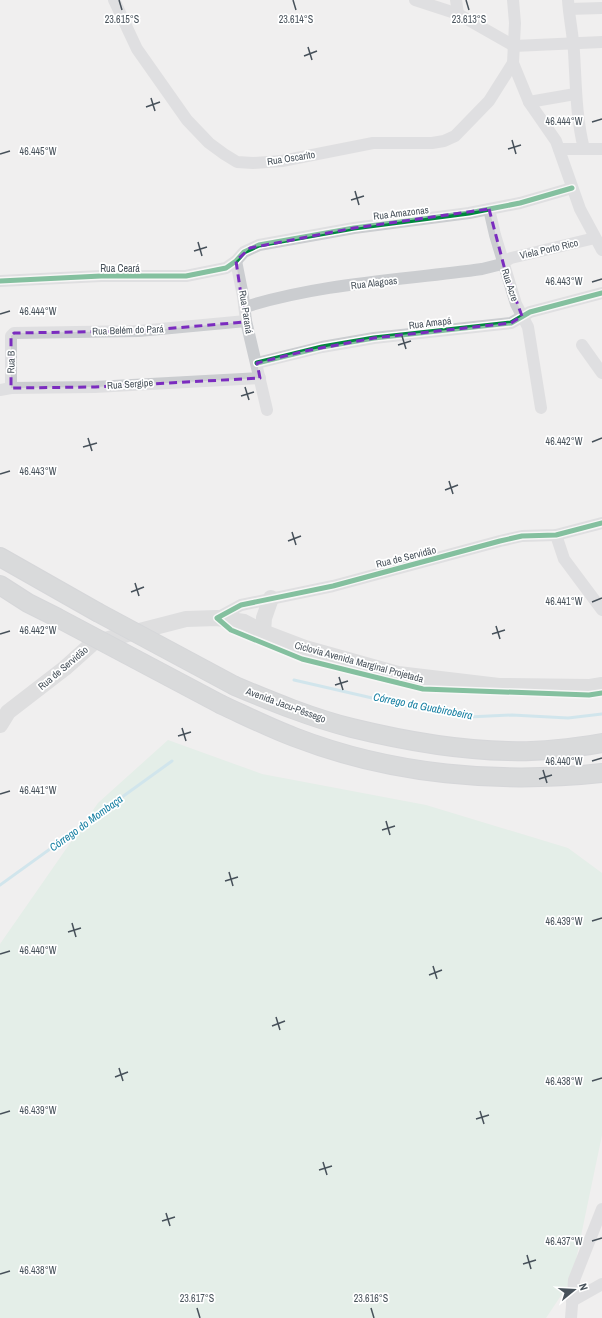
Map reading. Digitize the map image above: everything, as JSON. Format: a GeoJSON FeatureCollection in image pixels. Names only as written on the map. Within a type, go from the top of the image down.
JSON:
{"type":"FeatureCollection","features":[{"type":"Feature","properties":{"kind":"highway","name":"Avenida Jacu-Pêssego"},"geometry":{"type":"LineString","coordinates":[[0,557],[97,612],[235,686],[286,707],[352,728],[439,745],[508,751],[580,747],[602,743]]}},
{"type":"Feature","properties":{"kind":"highway"},"geometry":{"type":"LineString","coordinates":[[0,585],[28,603],[222,705],[294,737],[346,754],[401,768],[461,776],[526,777],[602,773]]}},
{"type":"Feature","properties":{"kind":"main road"},"geometry":{"type":"LineString","coordinates":[[263,632],[264,618],[271,598]]}},
{"type":"Feature","properties":{"kind":"main road"},"geometry":{"type":"LineString","coordinates":[[217,618],[244,622],[263,632],[305,648],[398,674],[498,686],[590,687],[602,685]]}},
{"type":"Feature","properties":{"kind":"main road","name":"Rua de Servidão"},"geometry":{"type":"LineString","coordinates":[[0,725],[8,712],[65,668],[93,643],[186,619],[217,618]]}},
{"type":"Feature","properties":{"kind":"street","name":"Rua Oscarito"},"geometry":{"type":"LineString","coordinates":[[114,0],[137,49],[187,120],[210,143],[237,162],[252,164],[282,161],[373,143],[444,141],[455,136],[489,101],[513,63]]}},
{"type":"Feature","properties":{"kind":"street"},"geometry":{"type":"LineString","coordinates":[[415,0],[458,14],[514,46],[573,42],[602,42]]}},
{"type":"Feature","properties":{"kind":"street"},"geometry":{"type":"LineString","coordinates":[[456,0],[458,14]]}},
{"type":"Feature","properties":{"kind":"street"},"geometry":{"type":"LineString","coordinates":[[513,0],[513,63],[529,102],[553,136],[572,188],[602,250]]}},
{"type":"Feature","properties":{"kind":"street"},"geometry":{"type":"LineString","coordinates":[[584,149],[578,121],[575,94],[573,42],[568,4],[602,8]]}},
{"type":"Feature","properties":{"kind":"street"},"geometry":{"type":"LineString","coordinates":[[529,102],[575,94]]}},
{"type":"Feature","properties":{"kind":"street"},"geometry":{"type":"LineString","coordinates":[[559,149],[602,149]]}},
{"type":"Feature","properties":{"kind":"street","name":"Rua Amazonas"},"geometry":{"type":"LineString","coordinates":[[236,261],[250,248],[278,241],[354,228],[417,221],[489,209],[520,203],[572,188]]}},
{"type":"Feature","properties":{"kind":"street","name":"Rua Acre"},"geometry":{"type":"LineString","coordinates":[[489,209],[516,304],[528,328],[541,408]]}},
{"type":"Feature","properties":{"kind":"street","name":"Viela Porto Rico"},"geometry":{"type":"LineString","coordinates":[[503,262],[511,258],[595,238]]}},
{"type":"Feature","properties":{"kind":"street","name":"Rua Ceará"},"geometry":{"type":"LineString","coordinates":[[0,281],[101,276],[186,276],[218,271],[236,261]]}},
{"type":"Feature","properties":{"kind":"street","name":"Rua Paraná"},"geometry":{"type":"LineString","coordinates":[[236,261],[245,307],[246,321],[267,410]]}},
{"type":"Feature","properties":{"kind":"street","name":"Rua Alagoas"},"geometry":{"type":"LineString","coordinates":[[245,307],[280,297],[341,287],[482,269],[503,262]]}},
{"type":"Feature","properties":{"kind":"street","name":"Rua Amapá"},"geometry":{"type":"LineString","coordinates":[[257,363],[322,347],[374,338],[511,323],[530,312],[602,293]]}},
{"type":"Feature","properties":{"kind":"street","name":"Rua Belém do Pará"},"geometry":{"type":"LineString","coordinates":[[11,336],[17,332],[139,331],[246,321]]}},
{"type":"Feature","properties":{"kind":"street","name":"Rua B"},"geometry":{"type":"LineString","coordinates":[[5,389],[11,336]]}},
{"type":"Feature","properties":{"kind":"street"},"geometry":{"type":"LineString","coordinates":[[582,345],[602,374]]}},
{"type":"Feature","properties":{"kind":"street","name":"Rua Sergipe"},"geometry":{"type":"LineString","coordinates":[[5,389],[96,387],[260,378]]}},
{"type":"Feature","properties":{"kind":"street","name":"Rua de Servidão"},"geometry":{"type":"LineString","coordinates":[[217,618],[241,605],[333,586],[522,536],[556,535],[602,523]]}},
{"type":"Feature","properties":{"kind":"street"},"geometry":{"type":"LineString","coordinates":[[556,535],[564,559],[602,610]]}},
{"type":"Feature","properties":{"kind":"street"},"geometry":{"type":"LineString","coordinates":[[571,1318],[574,1280],[602,1208]]}},
{"type":"Feature","properties":{"kind":"street"},"geometry":{"type":"LineString","coordinates":[[572,1300],[602,1284]]}},
{"type":"Feature","properties":{"kind":"highlighted area"},"geometry":{"type":"Polygon","coordinates":[[[489,209],[505,270],[522,316],[511,323],[374,338],[305,351],[257,363],[260,378],[95,387],[11,388],[11,336],[14,333],[139,331],[245,322],[236,261],[250,248],[354,228],[489,209]]]}},
{"type":"Feature","properties":{"kind":"green space"},"geometry":{"type":"Polygon","coordinates":[[[168,740],[262,774],[426,805],[568,848],[602,873],[602,1135],[572,1279],[546,1318],[0,1318],[0,944],[98,803],[168,740]]]}},
{"type":"Feature","properties":{"kind":"waterway","name":"Córrego da Guabirobeira"},"geometry":{"type":"LineString","coordinates":[[294,680],[420,709],[468,717],[512,715],[568,718],[602,714]]}},
{"type":"Feature","properties":{"kind":"waterway","name":"Córrego do Mombaça"},"geometry":{"type":"LineString","coordinates":[[0,885],[172,761]]}},
{"type":"Feature","properties":{"kind":"cycle path"},"geometry":{"type":"LineString","coordinates":[[0,281],[101,276],[186,276],[226,268],[236,261],[244,252],[259,245],[354,228],[469,213],[520,203],[572,188]]}},
{"type":"Feature","properties":{"kind":"cycle path"},"geometry":{"type":"LineString","coordinates":[[257,363],[322,347],[374,338],[511,323],[530,312],[602,293]]}},
{"type":"Feature","properties":{"kind":"cycle path","name":"Ciclovia Avenida Marginal Projetada"},"geometry":{"type":"LineString","coordinates":[[602,523],[556,535],[522,536],[500,541],[333,586],[241,605],[217,618],[231,630],[302,659],[423,689],[589,695],[602,693]]}}]}
